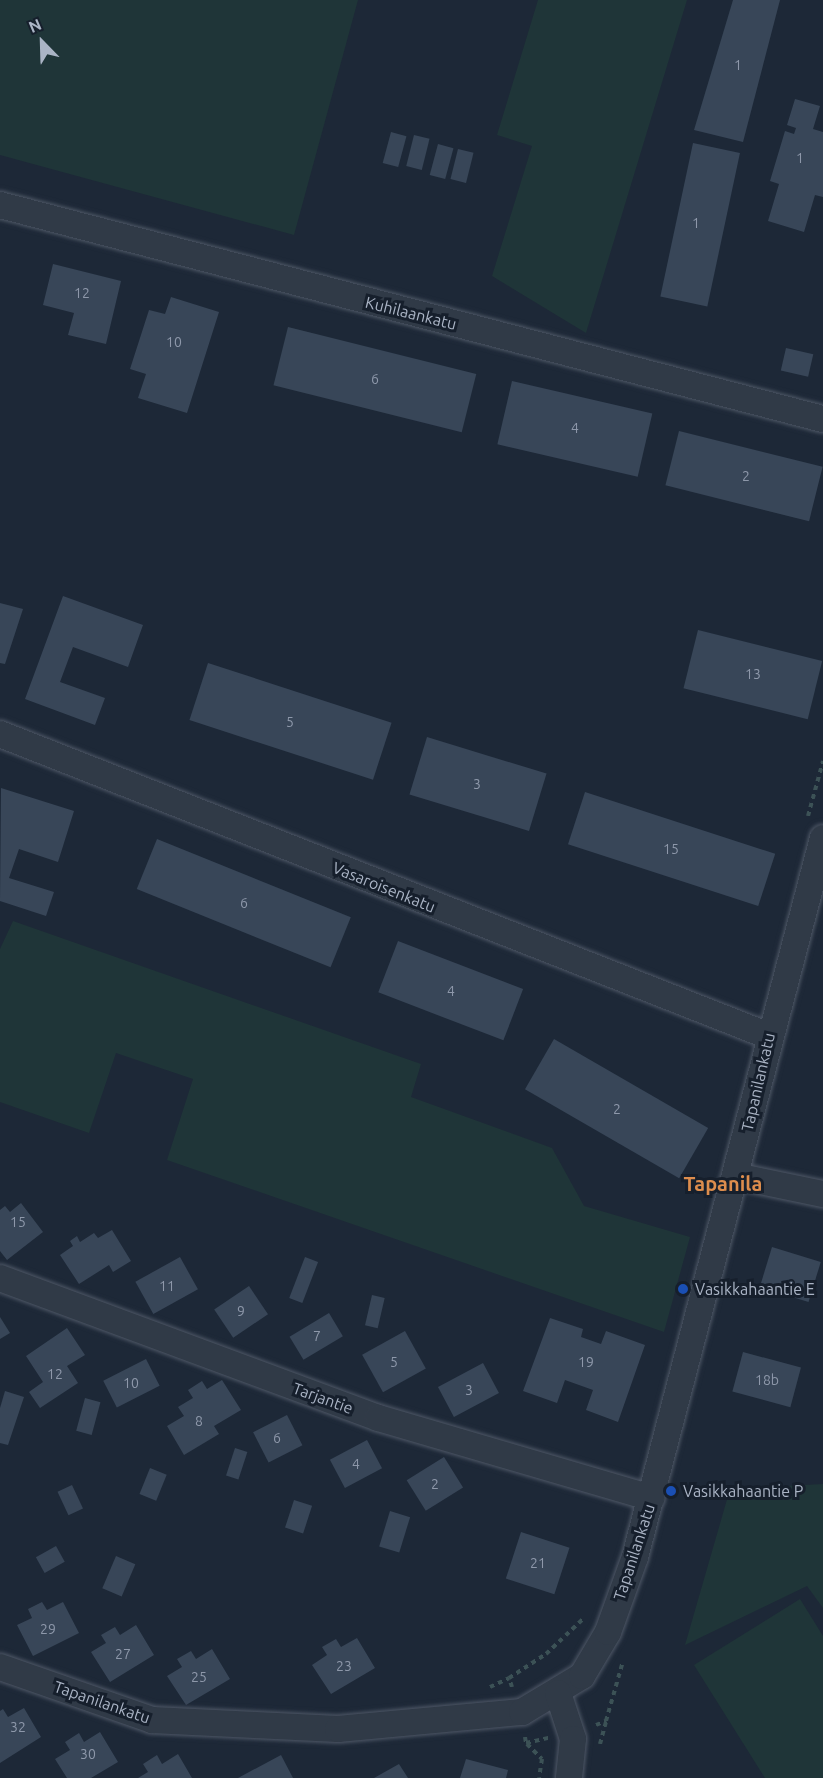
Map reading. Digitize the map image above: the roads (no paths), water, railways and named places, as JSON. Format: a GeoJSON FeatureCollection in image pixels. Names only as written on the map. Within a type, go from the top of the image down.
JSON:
{"type":"FeatureCollection","features":[{"type":"Feature","properties":{"kind":"street","name":"Kuhilaankatu"},"geometry":{"type":"LineString","coordinates":[[0,205],[823,419]]}},
{"type":"Feature","properties":{"kind":"street","name":"Vasaroisenkatu"},"geometry":{"type":"LineString","coordinates":[[0,734],[769,1036]]}},
{"type":"Feature","properties":{"kind":"street","name":"Tapanilankatu"},"geometry":{"type":"LineString","coordinates":[[0,1667],[152,1720],[338,1729],[522,1712],[558,1693],[582,1676],[608,1632],[652,1498],[703,1289],[736,1176],[769,1036],[823,838]]}},
{"type":"Feature","properties":{"kind":"street"},"geometry":{"type":"LineString","coordinates":[[736,1176],[823,1194]]}},
{"type":"Feature","properties":{"kind":"street","name":"Tarjantie"},"geometry":{"type":"LineString","coordinates":[[0,1278],[378,1418],[652,1498]]}},
{"type":"Feature","properties":{"kind":"street"},"geometry":{"type":"LineString","coordinates":[[558,1693],[573,1739],[569,1778]]}},
{"type":"Feature","properties":{"kind":"place","name":"Vasikkahaantie E"},"geometry":{"type":"Point","coordinates":[683,1289]}},
{"type":"Feature","properties":{"kind":"place","name":"Vasikkahaantie P"},"geometry":{"type":"Point","coordinates":[671,1491]}},
{"type":"Feature","properties":{"kind":"district","name":"Tapanila"},"geometry":{"type":"Point","coordinates":[723,1183]}}]}
